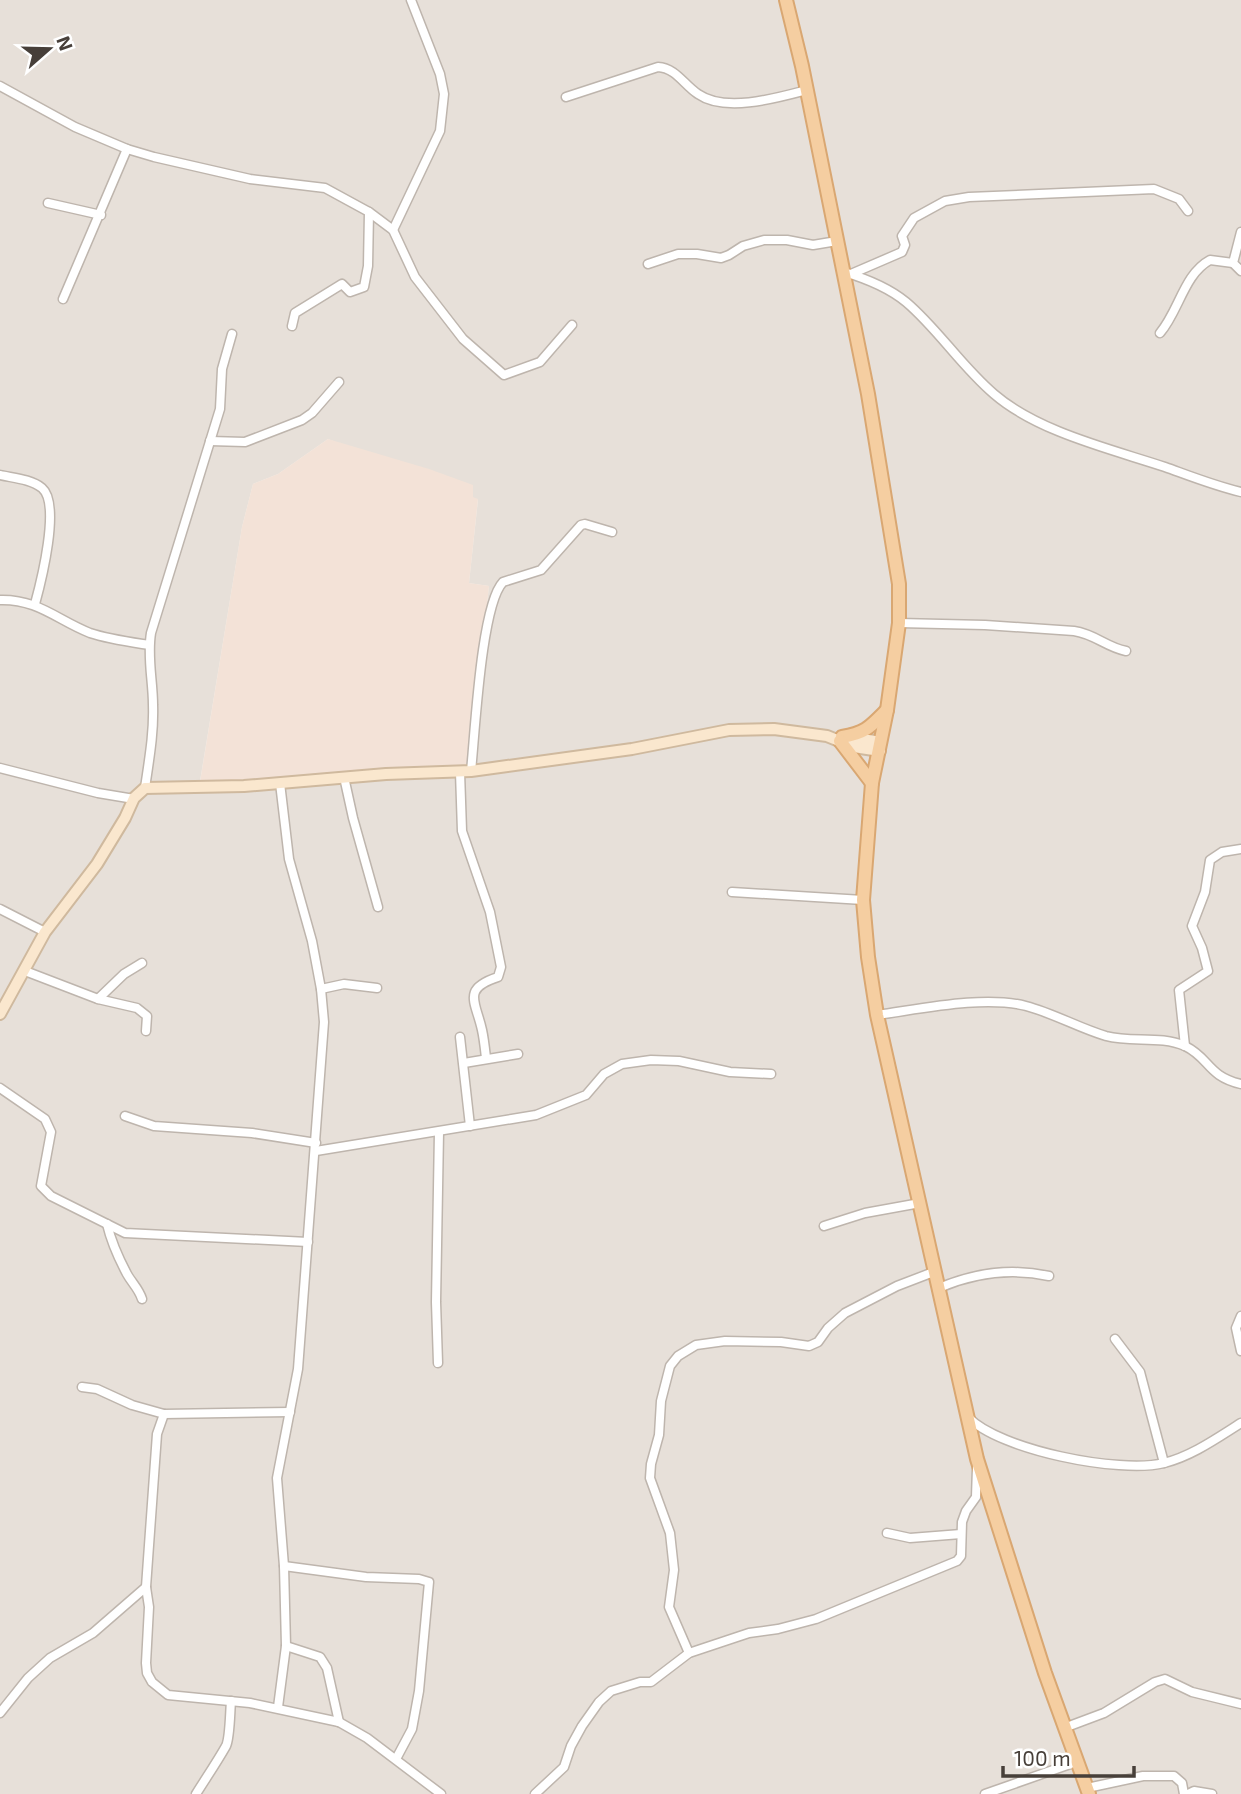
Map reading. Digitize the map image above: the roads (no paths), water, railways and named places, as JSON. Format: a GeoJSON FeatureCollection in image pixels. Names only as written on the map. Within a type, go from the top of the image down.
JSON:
{"type":"FeatureCollection","features":[{"type":"Feature","properties":{"kind":"main road"},"geometry":{"type":"LineString","coordinates":[[786,0],[837,241],[847,273],[897,570],[899,624],[887,710],[872,783],[863,900],[877,1015],[977,1459],[1064,1728],[1088,1791]]}},
{"type":"Feature","properties":{"kind":"main road"},"geometry":{"type":"LineString","coordinates":[[872,783],[839,739],[870,728],[887,710]]}},
{"type":"Feature","properties":{"kind":"street"},"geometry":{"type":"LineString","coordinates":[[393,230],[440,131],[444,94],[440,74],[411,0]]}},
{"type":"Feature","properties":{"kind":"street"},"geometry":{"type":"LineString","coordinates":[[566,97],[658,67],[668,68],[698,94],[708,99],[758,103],[807,90]]}},
{"type":"Feature","properties":{"kind":"street"},"geometry":{"type":"LineString","coordinates":[[0,86],[75,127],[127,149],[250,179],[325,188],[369,212],[393,230],[415,277],[463,339],[505,375],[540,362],[572,325]]}},
{"type":"Feature","properties":{"kind":"street"},"geometry":{"type":"LineString","coordinates":[[63,299],[127,149]]}},
{"type":"Feature","properties":{"kind":"street"},"geometry":{"type":"LineString","coordinates":[[847,273],[902,252],[905,245],[902,236],[914,218],[945,201],[969,197],[1154,189],[1179,199],[1188,211]]}},
{"type":"Feature","properties":{"kind":"street"},"geometry":{"type":"LineString","coordinates":[[48,203],[101,215]]}},
{"type":"Feature","properties":{"kind":"street"},"geometry":{"type":"LineString","coordinates":[[292,326],[295,313],[342,284],[351,292],[364,287],[368,266],[369,212]]}},
{"type":"Feature","properties":{"kind":"street"},"geometry":{"type":"LineString","coordinates":[[1233,263],[1241,232]]}},
{"type":"Feature","properties":{"kind":"street"},"geometry":{"type":"LineString","coordinates":[[648,264],[678,254],[721,258],[743,246],[764,240],[813,244],[837,241]]}},
{"type":"Feature","properties":{"kind":"street"},"geometry":{"type":"LineString","coordinates":[[1160,333],[1175,313],[1197,269],[1210,260],[1233,263],[1241,271]]}},
{"type":"Feature","properties":{"kind":"street"},"geometry":{"type":"LineString","coordinates":[[847,273],[904,300],[927,322],[959,361],[996,396],[1035,420],[1074,437],[1241,492]]}},
{"type":"Feature","properties":{"kind":"street"},"geometry":{"type":"LineString","coordinates":[[0,1014],[45,932],[97,864],[134,799],[145,788],[151,744],[153,705],[149,646],[154,616],[220,409],[222,369],[232,334]]}},
{"type":"Feature","properties":{"kind":"street"},"geometry":{"type":"LineString","coordinates":[[210,441],[244,442],[302,420],[312,414],[339,382]]}},
{"type":"Feature","properties":{"kind":"street"},"geometry":{"type":"LineString","coordinates":[[0,475],[32,482],[41,487],[49,500],[47,542],[35,604]]}},
{"type":"Feature","properties":{"kind":"street"},"geometry":{"type":"LineString","coordinates":[[486,1058],[482,1028],[473,1002],[475,989],[498,977],[500,967],[490,912],[462,831],[466,771],[489,615],[499,586],[503,582],[541,570],[581,525],[612,532]]}},
{"type":"Feature","properties":{"kind":"street"},"geometry":{"type":"LineString","coordinates":[[0,600],[35,604],[90,632],[149,646]]}},
{"type":"Feature","properties":{"kind":"street"},"geometry":{"type":"LineString","coordinates":[[899,624],[1019,627],[1085,632],[1110,648],[1126,652]]}},
{"type":"Feature","properties":{"kind":"street"},"geometry":{"type":"LineString","coordinates":[[145,788],[244,786],[344,777],[466,771],[620,750],[730,730],[774,729],[839,739],[861,749],[880,746]]}},
{"type":"Feature","properties":{"kind":"street"},"geometry":{"type":"LineString","coordinates":[[0,768],[98,793],[134,799]]}},
{"type":"Feature","properties":{"kind":"street"},"geometry":{"type":"LineString","coordinates":[[344,777],[378,907]]}},
{"type":"Feature","properties":{"kind":"street"},"geometry":{"type":"LineString","coordinates":[[278,1707],[286,1646],[284,1566],[277,1478],[298,1368],[324,1022],[312,941],[289,859],[280,783]]}},
{"type":"Feature","properties":{"kind":"street"},"geometry":{"type":"LineString","coordinates":[[1185,1046],[1179,990],[1208,971],[1202,948],[1194,932],[1193,920],[1205,892],[1210,860],[1222,852],[1241,849]]}},
{"type":"Feature","properties":{"kind":"street"},"geometry":{"type":"LineString","coordinates":[[732,892],[863,900]]}},
{"type":"Feature","properties":{"kind":"street"},"geometry":{"type":"LineString","coordinates":[[0,909],[45,932]]}},
{"type":"Feature","properties":{"kind":"street"},"geometry":{"type":"LineString","coordinates":[[98,999],[124,974],[142,963]]}},
{"type":"Feature","properties":{"kind":"street"},"geometry":{"type":"LineString","coordinates":[[24,971],[98,999],[137,1009],[144,1013],[148,1022],[146,1031]]}},
{"type":"Feature","properties":{"kind":"street"},"geometry":{"type":"LineString","coordinates":[[321,989],[344,984],[377,988]]}},
{"type":"Feature","properties":{"kind":"street"},"geometry":{"type":"LineString","coordinates":[[877,1015],[998,1001],[1026,1006],[1108,1037],[1162,1040],[1185,1046],[1216,1074],[1225,1080],[1241,1084]]}},
{"type":"Feature","properties":{"kind":"street"},"geometry":{"type":"LineString","coordinates":[[460,1037],[470,1126]]}},
{"type":"Feature","properties":{"kind":"street"},"geometry":{"type":"LineString","coordinates":[[464,1063],[518,1054]]}},
{"type":"Feature","properties":{"kind":"street"},"geometry":{"type":"LineString","coordinates":[[125,1116],[154,1126],[252,1133],[316,1147],[439,1132],[536,1115],[586,1095],[604,1074],[622,1064],[651,1060],[679,1061],[730,1072],[771,1074]]}},
{"type":"Feature","properties":{"kind":"street"},"geometry":{"type":"LineString","coordinates":[[0,1088],[45,1119],[51,1132],[41,1186],[51,1196],[125,1233],[308,1242]]}},
{"type":"Feature","properties":{"kind":"street"},"geometry":{"type":"LineString","coordinates":[[438,1363],[436,1301],[439,1132]]}},
{"type":"Feature","properties":{"kind":"street"},"geometry":{"type":"LineString","coordinates":[[824,1226],[865,1213],[920,1203]]}},
{"type":"Feature","properties":{"kind":"street"},"geometry":{"type":"LineString","coordinates":[[107,1224],[124,1268],[139,1289],[142,1300]]}},
{"type":"Feature","properties":{"kind":"street"},"geometry":{"type":"LineString","coordinates":[[114,1244],[125,1233]]}},
{"type":"Feature","properties":{"kind":"street"},"geometry":{"type":"LineString","coordinates":[[689,1653],[669,1607],[674,1570],[671,1544],[666,1520],[650,1478],[659,1436],[663,1392],[670,1366],[678,1356],[696,1345],[725,1341],[781,1342],[809,1346],[818,1342],[828,1328],[845,1313],[897,1286],[936,1271]]}},
{"type":"Feature","properties":{"kind":"street"},"geometry":{"type":"LineString","coordinates":[[939,1288],[985,1273],[1032,1272],[1049,1276]]}},
{"type":"Feature","properties":{"kind":"street"},"geometry":{"type":"LineString","coordinates":[[1241,1316],[1236,1328],[1241,1351]]}},
{"type":"Feature","properties":{"kind":"street"},"geometry":{"type":"LineString","coordinates":[[1115,1339],[1140,1372],[1164,1463]]}},
{"type":"Feature","properties":{"kind":"street"},"geometry":{"type":"LineString","coordinates":[[82,1387],[97,1389],[132,1405],[164,1414],[290,1412]]}},
{"type":"Feature","properties":{"kind":"street"},"geometry":{"type":"LineString","coordinates":[[164,1414],[157,1434],[146,1587],[149,1607],[146,1663],[152,1682],[168,1695],[278,1707],[339,1722],[396,1759],[441,1794]]}},
{"type":"Feature","properties":{"kind":"street"},"geometry":{"type":"LineString","coordinates":[[966,1415],[975,1425],[1032,1449],[1119,1467],[1164,1463],[1222,1436],[1241,1422]]}},
{"type":"Feature","properties":{"kind":"street"},"geometry":{"type":"LineString","coordinates":[[535,1794],[564,1767],[582,1726],[599,1702],[611,1691],[640,1682],[651,1682],[689,1653],[739,1635],[816,1619],[957,1561],[961,1556],[961,1534],[966,1511],[976,1497],[977,1459]]}},
{"type":"Feature","properties":{"kind":"street"},"geometry":{"type":"LineString","coordinates":[[887,1533],[911,1538],[961,1534]]}},
{"type":"Feature","properties":{"kind":"street"},"geometry":{"type":"LineString","coordinates":[[284,1566],[429,1582],[419,1691],[412,1729],[396,1759]]}},
{"type":"Feature","properties":{"kind":"street"},"geometry":{"type":"LineString","coordinates":[[0,1713],[28,1678],[50,1658],[93,1633],[146,1587]]}},
{"type":"Feature","properties":{"kind":"street"},"geometry":{"type":"LineString","coordinates":[[286,1646],[320,1657],[327,1668],[339,1722]]}},
{"type":"Feature","properties":{"kind":"street"},"geometry":{"type":"LineString","coordinates":[[1064,1728],[1104,1713],[1155,1682],[1165,1679],[1192,1692],[1241,1704]]}},
{"type":"Feature","properties":{"kind":"street"},"geometry":{"type":"LineString","coordinates":[[196,1794],[208,1778],[220,1752],[227,1745],[230,1701]]}},
{"type":"Feature","properties":{"kind":"street"},"geometry":{"type":"LineString","coordinates":[[985,1794],[1076,1762]]}},
{"type":"Feature","properties":{"kind":"street"},"geometry":{"type":"LineString","coordinates":[[1088,1791],[1143,1776],[1174,1776],[1182,1783],[1186,1794],[1194,1791],[1212,1794]]}}]}
